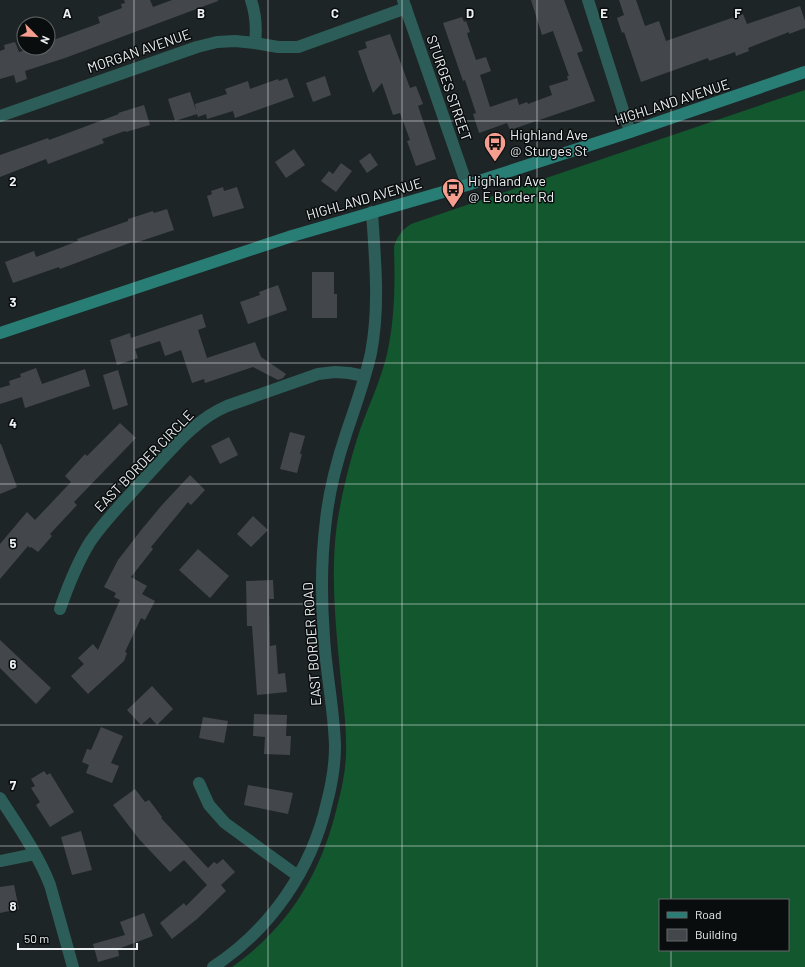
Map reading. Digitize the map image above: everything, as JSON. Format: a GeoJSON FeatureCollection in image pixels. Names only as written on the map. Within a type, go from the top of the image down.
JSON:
{"type":"FeatureCollection","features":[{"type":"Feature","properties":{"kind":"main road","name":"HIGHLAND AVENUE"},"geometry":{"type":"LineString","coordinates":[[0,333],[292,236],[467,185],[630,132],[805,72]]}},
{"type":"Feature","properties":{"kind":"street"},"geometry":{"type":"LineString","coordinates":[[251,0],[256,20],[257,31],[255,43]]}},
{"type":"Feature","properties":{"kind":"street"},"geometry":{"type":"LineString","coordinates":[[588,0],[630,132]]}},
{"type":"Feature","properties":{"kind":"street","name":"MORGAN AVENUE"},"geometry":{"type":"LineString","coordinates":[[0,116],[197,47],[226,41],[255,43],[282,48],[298,47],[404,4]]}},
{"type":"Feature","properties":{"kind":"street","name":"STURGES STREET"},"geometry":{"type":"LineString","coordinates":[[404,4],[467,185]]}},
{"type":"Feature","properties":{"kind":"street","name":"EAST BORDER ROAD"},"geometry":{"type":"LineString","coordinates":[[213,967],[244,945],[268,920],[284,899],[298,876],[318,835],[326,810],[334,769],[334,733],[324,637],[322,575],[323,543],[330,494],[337,464],[370,355],[374,332],[377,293],[372,212]]}},
{"type":"Feature","properties":{"kind":"street","name":"EAST BORDER CIRCLE"},"geometry":{"type":"LineString","coordinates":[[60,609],[79,561],[90,542],[107,520],[192,427],[213,412],[227,406],[318,374],[342,372],[364,376]]}},
{"type":"Feature","properties":{"kind":"street"},"geometry":{"type":"LineString","coordinates":[[199,783],[209,805],[225,823],[298,876]]}},
{"type":"Feature","properties":{"kind":"street"},"geometry":{"type":"LineString","coordinates":[[0,798],[35,854],[50,885],[72,967]]}},
{"type":"Feature","properties":{"kind":"street"},"geometry":{"type":"LineString","coordinates":[[0,861],[35,854]]}},
{"type":"Feature","properties":{"kind":"green space"},"geometry":{"type":"Polygon","coordinates":[[[805,90],[805,967],[232,967],[253,951],[271,934],[301,896],[323,852],[340,796],[346,758],[346,734],[334,602],[334,563],[337,524],[344,487],[354,450],[385,363],[390,341],[393,314],[394,247],[400,234],[411,224],[805,90]]]}},
{"type":"Feature","properties":{"kind":"building"},"geometry":{"type":"Polygon","coordinates":[[[124,0],[150,0],[153,7],[172,0],[218,0],[65,58],[25,71],[27,79],[16,83],[14,75],[0,79],[0,51],[5,49],[4,45],[15,42],[16,56],[56,56],[56,39],[100,23],[98,17],[122,8],[121,4],[125,3],[124,0]]]}},
{"type":"Feature","properties":{"kind":"building"},"geometry":{"type":"Polygon","coordinates":[[[531,0],[564,0],[583,51],[577,53],[595,101],[510,130],[507,123],[479,133],[473,114],[476,113],[443,23],[462,17],[464,22],[466,21],[470,32],[467,33],[468,37],[476,60],[486,57],[491,71],[480,75],[490,107],[517,98],[519,105],[527,102],[528,104],[552,95],[549,86],[568,80],[567,76],[569,76],[553,31],[542,35],[531,0]]]}},
{"type":"Feature","properties":{"kind":"building"},"geometry":{"type":"Polygon","coordinates":[[[619,0],[636,0],[645,26],[659,21],[666,41],[743,14],[747,24],[800,6],[805,21],[805,28],[789,34],[789,32],[748,48],[749,51],[736,56],[735,52],[709,61],[708,58],[641,82],[624,32],[622,33],[617,18],[624,15],[619,0]]]}},
{"type":"Feature","properties":{"kind":"building"},"geometry":{"type":"Polygon","coordinates":[[[390,34],[410,88],[416,86],[423,104],[418,106],[436,159],[416,166],[407,141],[410,140],[400,113],[393,115],[382,83],[373,93],[358,51],[367,48],[365,42],[390,34]]]}},
{"type":"Feature","properties":{"kind":"building"},"geometry":{"type":"Polygon","coordinates":[[[325,76],[331,95],[313,102],[306,83],[325,76]]]}},
{"type":"Feature","properties":{"kind":"building"},"geometry":{"type":"Polygon","coordinates":[[[287,78],[294,97],[235,118],[233,111],[207,119],[206,114],[198,117],[197,114],[175,121],[168,99],[190,92],[196,110],[195,104],[227,94],[225,89],[248,81],[250,89],[278,79],[279,81],[287,78]]]}},
{"type":"Feature","properties":{"kind":"building"},"geometry":{"type":"Polygon","coordinates":[[[144,105],[150,125],[126,132],[125,131],[102,139],[104,143],[48,164],[46,159],[0,177],[0,155],[48,138],[49,140],[119,114],[118,113],[144,105]]]}},
{"type":"Feature","properties":{"kind":"building"},"geometry":{"type":"Polygon","coordinates":[[[294,149],[305,165],[286,178],[275,162],[294,149]]]}},
{"type":"Feature","properties":{"kind":"building"},"geometry":{"type":"Polygon","coordinates":[[[370,153],[378,165],[367,173],[359,161],[370,153]]]}},
{"type":"Feature","properties":{"kind":"building"},"geometry":{"type":"Polygon","coordinates":[[[341,163],[352,171],[336,192],[321,181],[329,171],[333,174],[341,163]]]}},
{"type":"Feature","properties":{"kind":"building"},"geometry":{"type":"Polygon","coordinates":[[[223,187],[224,191],[237,187],[244,208],[213,217],[207,196],[212,194],[211,191],[223,187]]]}},
{"type":"Feature","properties":{"kind":"building"},"geometry":{"type":"Polygon","coordinates":[[[167,209],[174,230],[135,243],[135,241],[60,269],[59,267],[13,283],[5,262],[34,251],[36,257],[78,241],[77,239],[128,221],[128,219],[153,211],[154,213],[167,209]]]}},
{"type":"Feature","properties":{"kind":"building"},"geometry":{"type":"Polygon","coordinates":[[[312,272],[334,272],[334,294],[337,294],[337,318],[312,318],[312,272]]]}},
{"type":"Feature","properties":{"kind":"building"},"geometry":{"type":"Polygon","coordinates":[[[278,285],[287,310],[248,324],[240,302],[260,295],[259,292],[278,285]]]}},
{"type":"Feature","properties":{"kind":"building"},"geometry":{"type":"Polygon","coordinates":[[[202,314],[206,327],[198,330],[207,358],[255,342],[261,357],[286,374],[283,378],[278,380],[253,367],[205,383],[204,379],[192,383],[181,350],[165,356],[160,341],[135,349],[138,358],[117,365],[110,340],[130,333],[131,338],[202,314]]]}},
{"type":"Feature","properties":{"kind":"building"},"geometry":{"type":"Polygon","coordinates":[[[36,368],[42,384],[85,369],[90,386],[25,408],[22,397],[0,404],[0,388],[10,385],[9,381],[21,377],[20,374],[36,368]]]}},
{"type":"Feature","properties":{"kind":"building"},"geometry":{"type":"Polygon","coordinates":[[[118,370],[128,405],[113,410],[103,375],[118,370]]]}},
{"type":"Feature","properties":{"kind":"building"},"geometry":{"type":"Polygon","coordinates":[[[120,423],[136,438],[74,502],[77,505],[50,534],[52,536],[38,552],[28,546],[0,579],[0,544],[27,512],[35,520],[71,482],[65,476],[85,454],[87,456],[120,423]]]}},
{"type":"Feature","properties":{"kind":"building"},"geometry":{"type":"Polygon","coordinates":[[[290,432],[305,436],[297,473],[280,469],[290,432]]]}},
{"type":"Feature","properties":{"kind":"building"},"geometry":{"type":"Polygon","coordinates":[[[229,437],[238,455],[220,464],[211,446],[229,437]]]}},
{"type":"Feature","properties":{"kind":"building"},"geometry":{"type":"Polygon","coordinates":[[[0,444],[17,487],[0,494],[0,444]]]}},
{"type":"Feature","properties":{"kind":"building"},"geometry":{"type":"Polygon","coordinates":[[[190,475],[205,490],[191,505],[188,502],[151,547],[153,549],[131,577],[147,586],[142,594],[155,601],[145,620],[141,618],[125,652],[127,653],[124,661],[88,694],[71,676],[84,664],[78,658],[93,644],[98,650],[120,600],[114,597],[116,593],[104,587],[118,560],[162,505],[190,475]]]}},
{"type":"Feature","properties":{"kind":"building"},"geometry":{"type":"Polygon","coordinates":[[[253,516],[268,530],[251,547],[237,534],[253,516]]]}},
{"type":"Feature","properties":{"kind":"building"},"geometry":{"type":"Polygon","coordinates":[[[198,549],[229,576],[210,598],[179,570],[198,549]]]}},
{"type":"Feature","properties":{"kind":"building"},"geometry":{"type":"Polygon","coordinates":[[[273,580],[274,599],[269,599],[270,646],[276,645],[278,674],[285,673],[287,692],[257,695],[252,626],[247,626],[246,581],[273,580]]]}},
{"type":"Feature","properties":{"kind":"building"},"geometry":{"type":"Polygon","coordinates":[[[0,640],[51,688],[36,704],[0,668],[0,640]]]}},
{"type":"Feature","properties":{"kind":"building"},"geometry":{"type":"Polygon","coordinates":[[[152,686],[173,709],[157,725],[150,717],[141,725],[127,710],[152,686]]]}},
{"type":"Feature","properties":{"kind":"building"},"geometry":{"type":"Polygon","coordinates":[[[254,714],[287,715],[286,736],[291,736],[290,755],[264,754],[265,737],[253,736],[254,714]]]}},
{"type":"Feature","properties":{"kind":"building"},"geometry":{"type":"Polygon","coordinates":[[[203,717],[228,721],[224,743],[199,738],[203,717]]]}},
{"type":"Feature","properties":{"kind":"building"},"geometry":{"type":"Polygon","coordinates":[[[101,727],[123,736],[111,763],[119,766],[112,783],[86,773],[89,765],[82,762],[87,749],[91,750],[101,727]]]}},
{"type":"Feature","properties":{"kind":"building"},"geometry":{"type":"Polygon","coordinates":[[[44,771],[47,775],[50,773],[74,812],[50,827],[36,805],[40,802],[31,788],[35,786],[31,779],[44,771]]]}},
{"type":"Feature","properties":{"kind":"building"},"geometry":{"type":"Polygon","coordinates":[[[248,785],[293,793],[288,814],[244,805],[248,785]]]}},
{"type":"Feature","properties":{"kind":"building"},"geometry":{"type":"Polygon","coordinates":[[[135,789],[145,802],[149,800],[162,817],[161,818],[208,868],[214,862],[217,864],[223,859],[235,872],[221,885],[226,891],[197,919],[172,939],[160,923],[184,903],[186,906],[207,885],[184,860],[170,872],[139,839],[113,805],[135,789]]]}},
{"type":"Feature","properties":{"kind":"building"},"geometry":{"type":"Polygon","coordinates":[[[81,831],[92,870],[72,875],[61,837],[81,831]]]}},
{"type":"Feature","properties":{"kind":"building"},"geometry":{"type":"Polygon","coordinates":[[[14,885],[19,909],[0,913],[0,887],[14,885]]]}},
{"type":"Feature","properties":{"kind":"building"},"geometry":{"type":"Polygon","coordinates":[[[144,913],[153,936],[118,949],[119,956],[98,962],[93,944],[125,935],[120,922],[144,913]]]}},
{"type":"Feature","properties":{"kind":"place","name":"Highland Ave @ Sturges St"},"geometry":{"type":"Point","coordinates":[495,162]}},
{"type":"Feature","properties":{"kind":"place","name":"Highland Ave @ E Border Rd"},"geometry":{"type":"Point","coordinates":[453,208]}}]}
